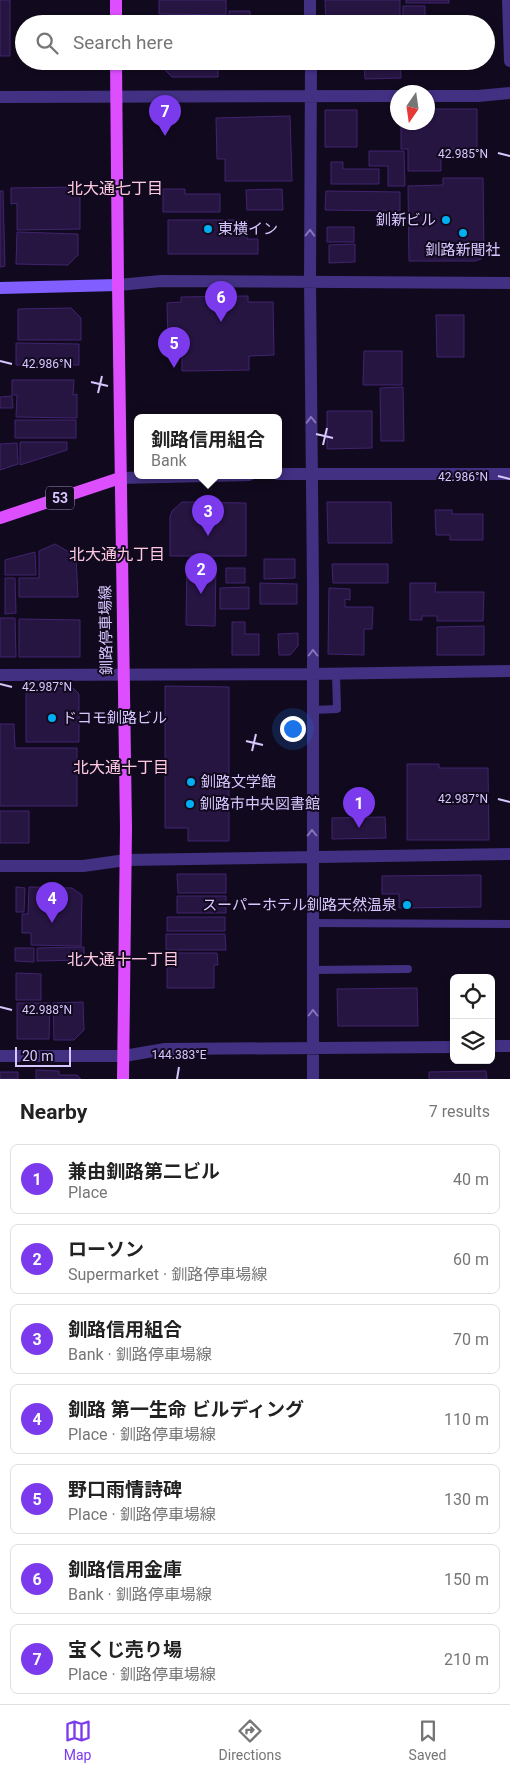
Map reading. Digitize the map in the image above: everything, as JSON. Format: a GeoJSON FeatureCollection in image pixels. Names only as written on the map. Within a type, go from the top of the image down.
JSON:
{"type":"FeatureCollection","features":[{"type":"Feature","properties":{"kind":"main road"},"geometry":{"type":"LineString","coordinates":[[116,0],[116,15]]}},
{"type":"Feature","properties":{"kind":"main road","name":"釧路停車場線"},"geometry":{"type":"LineString","coordinates":[[116,70],[126,860],[124,1079]]}},
{"type":"Feature","properties":{"kind":"main road","name":"53"},"geometry":{"type":"LineString","coordinates":[[0,518],[120,478]]}},
{"type":"Feature","properties":{"kind":"street"},"geometry":{"type":"LineString","coordinates":[[310,0],[310,15]]}},
{"type":"Feature","properties":{"kind":"street"},"geometry":{"type":"LineString","coordinates":[[508,0],[510,61]]}},
{"type":"Feature","properties":{"kind":"street"},"geometry":{"type":"LineString","coordinates":[[311,70],[310,281],[313,674],[313,1079]]}},
{"type":"Feature","properties":{"kind":"street"},"geometry":{"type":"LineString","coordinates":[[435,96],[478,96],[510,92]]}},
{"type":"Feature","properties":{"kind":"street"},"geometry":{"type":"LineString","coordinates":[[0,97],[390,96]]}},
{"type":"Feature","properties":{"kind":"street"},"geometry":{"type":"LineString","coordinates":[[0,288],[118,285],[161,281],[510,283]]}},
{"type":"Feature","properties":{"kind":"street"},"geometry":{"type":"LineString","coordinates":[[282,474],[510,474]]}},
{"type":"Feature","properties":{"kind":"street"},"geometry":{"type":"LineString","coordinates":[[120,478],[134,478]]}},
{"type":"Feature","properties":{"kind":"street"},"geometry":{"type":"LineString","coordinates":[[0,676],[510,671]]}},
{"type":"Feature","properties":{"kind":"street"},"geometry":{"type":"LineString","coordinates":[[0,866],[83,866],[126,860],[510,854]]}},
{"type":"Feature","properties":{"kind":"street"},"geometry":{"type":"LineString","coordinates":[[495,1046],[510,1046]]}},
{"type":"Feature","properties":{"kind":"street"},"geometry":{"type":"LineString","coordinates":[[0,1056],[124,1056],[164,1049],[450,1047]]}},
{"type":"Feature","properties":{"kind":"lane"},"geometry":{"type":"LineString","coordinates":[[312,710],[337,709],[336,674]]}},
{"type":"Feature","properties":{"kind":"lane"},"geometry":{"type":"LineString","coordinates":[[312,923],[510,924]]}},
{"type":"Feature","properties":{"kind":"lane"},"geometry":{"type":"LineString","coordinates":[[312,970],[408,968]]}},
{"type":"Feature","properties":{"kind":"building"},"geometry":{"type":"Polygon","coordinates":[[[0,0],[10,0],[10,56],[0,56],[0,0]]]}},
{"type":"Feature","properties":{"kind":"building"},"geometry":{"type":"Polygon","coordinates":[[[159,0],[226,0],[226,15],[159,14],[159,0]]]}},
{"type":"Feature","properties":{"kind":"building"},"geometry":{"type":"Polygon","coordinates":[[[325,0],[400,0],[400,15],[326,15],[325,0]]]}},
{"type":"Feature","properties":{"kind":"building"},"geometry":{"type":"Polygon","coordinates":[[[406,0],[449,0],[449,3],[406,3],[406,0]]]}},
{"type":"Feature","properties":{"kind":"building"},"geometry":{"type":"Polygon","coordinates":[[[403,6],[425,6],[425,15],[403,15],[403,6]]]}},
{"type":"Feature","properties":{"kind":"building"},"geometry":{"type":"Polygon","coordinates":[[[229,11],[250,11],[250,15],[229,15],[229,11]]]}},
{"type":"Feature","properties":{"kind":"building"},"geometry":{"type":"Polygon","coordinates":[[[165,70],[218,70],[218,77],[172,77],[165,70]]]}},
{"type":"Feature","properties":{"kind":"building"},"geometry":{"type":"Polygon","coordinates":[[[364,70],[401,70],[401,78],[365,79],[364,70]]]}},
{"type":"Feature","properties":{"kind":"building"},"geometry":{"type":"Polygon","coordinates":[[[435,109],[477,109],[477,149],[441,149],[441,171],[408,171],[408,149],[401,149],[401,130],[435,130],[435,109]]]}},
{"type":"Feature","properties":{"kind":"building"},"geometry":{"type":"Polygon","coordinates":[[[325,110],[357,110],[357,147],[325,147],[325,110]]]}},
{"type":"Feature","properties":{"kind":"building"},"geometry":{"type":"Polygon","coordinates":[[[290,116],[292,181],[225,181],[225,159],[217,159],[216,118],[290,116]]]}},
{"type":"Feature","properties":{"kind":"building"},"geometry":{"type":"Polygon","coordinates":[[[369,151],[404,151],[405,186],[388,186],[388,166],[369,166],[369,151]]]}},
{"type":"Feature","properties":{"kind":"building"},"geometry":{"type":"Polygon","coordinates":[[[331,162],[343,162],[343,169],[379,169],[379,184],[331,184],[331,162]]]}},
{"type":"Feature","properties":{"kind":"building","name":"釧新ビル"},"geometry":{"type":"Polygon","coordinates":[[[443,178],[483,178],[484,254],[481,259],[475,261],[409,261],[408,186],[443,185],[443,178]]]}},
{"type":"Feature","properties":{"kind":"building"},"geometry":{"type":"Polygon","coordinates":[[[80,187],[80,229],[17,230],[17,203],[11,204],[11,188],[80,187]]]}},
{"type":"Feature","properties":{"kind":"building"},"geometry":{"type":"Polygon","coordinates":[[[163,189],[185,189],[185,194],[220,194],[220,212],[163,212],[163,189]]]}},
{"type":"Feature","properties":{"kind":"building"},"geometry":{"type":"Polygon","coordinates":[[[282,189],[283,210],[247,210],[246,190],[282,189]]]}},
{"type":"Feature","properties":{"kind":"building"},"geometry":{"type":"Polygon","coordinates":[[[0,191],[3,191],[5,266],[0,267],[0,191]]]}},
{"type":"Feature","properties":{"kind":"building"},"geometry":{"type":"Polygon","coordinates":[[[326,191],[400,192],[400,211],[325,210],[326,191]]]}},
{"type":"Feature","properties":{"kind":"building","name":"東横イン"},"geometry":{"type":"Polygon","coordinates":[[[168,220],[247,220],[247,239],[258,239],[258,254],[168,254],[168,220]]]}},
{"type":"Feature","properties":{"kind":"building"},"geometry":{"type":"Polygon","coordinates":[[[327,227],[354,227],[354,242],[327,242],[327,227]]]}},
{"type":"Feature","properties":{"kind":"building"},"geometry":{"type":"Polygon","coordinates":[[[17,232],[78,234],[78,255],[68,265],[16,264],[17,232]]]}},
{"type":"Feature","properties":{"kind":"building"},"geometry":{"type":"Polygon","coordinates":[[[355,244],[355,262],[329,263],[329,245],[355,244]]]}},
{"type":"Feature","properties":{"kind":"building"},"geometry":{"type":"Polygon","coordinates":[[[248,296],[248,302],[273,302],[274,355],[249,356],[249,370],[182,371],[182,341],[168,341],[167,303],[181,302],[181,297],[248,296]]]}},
{"type":"Feature","properties":{"kind":"building"},"geometry":{"type":"Polygon","coordinates":[[[71,308],[81,318],[81,340],[18,340],[18,309],[71,308]]]}},
{"type":"Feature","properties":{"kind":"building"},"geometry":{"type":"Polygon","coordinates":[[[436,315],[464,315],[464,357],[437,357],[436,315]]]}},
{"type":"Feature","properties":{"kind":"building"},"geometry":{"type":"Polygon","coordinates":[[[16,343],[79,344],[79,365],[16,365],[16,343]]]}},
{"type":"Feature","properties":{"kind":"building"},"geometry":{"type":"Polygon","coordinates":[[[364,351],[402,351],[402,385],[363,385],[364,351]]]}},
{"type":"Feature","properties":{"kind":"building"},"geometry":{"type":"Polygon","coordinates":[[[12,380],[74,380],[73,395],[77,394],[77,418],[16,417],[17,395],[12,395],[12,380]]]}},
{"type":"Feature","properties":{"kind":"building"},"geometry":{"type":"Polygon","coordinates":[[[403,387],[404,441],[381,441],[380,388],[403,387]]]}},
{"type":"Feature","properties":{"kind":"building"},"geometry":{"type":"Polygon","coordinates":[[[12,396],[13,408],[0,408],[0,397],[12,396]]]}},
{"type":"Feature","properties":{"kind":"building"},"geometry":{"type":"Polygon","coordinates":[[[327,411],[372,411],[372,448],[327,449],[327,411]]]}},
{"type":"Feature","properties":{"kind":"building"},"geometry":{"type":"Polygon","coordinates":[[[15,420],[76,420],[76,438],[15,438],[15,420]]]}},
{"type":"Feature","properties":{"kind":"building"},"geometry":{"type":"Polygon","coordinates":[[[20,442],[67,442],[67,450],[20,465],[20,442]]]}},
{"type":"Feature","properties":{"kind":"building"},"geometry":{"type":"Polygon","coordinates":[[[17,443],[18,464],[0,470],[0,444],[17,443]]]}},
{"type":"Feature","properties":{"kind":"building"},"geometry":{"type":"Polygon","coordinates":[[[182,502],[246,503],[246,556],[170,556],[170,517],[172,511],[182,502]]]}},
{"type":"Feature","properties":{"kind":"building"},"geometry":{"type":"Polygon","coordinates":[[[327,502],[391,502],[392,543],[328,543],[327,502]]]}},
{"type":"Feature","properties":{"kind":"building"},"geometry":{"type":"Polygon","coordinates":[[[435,510],[452,510],[452,514],[483,514],[483,540],[450,540],[450,535],[436,535],[435,510]]]}},
{"type":"Feature","properties":{"kind":"building"},"geometry":{"type":"Polygon","coordinates":[[[55,544],[76,556],[78,597],[19,597],[19,578],[39,578],[39,551],[55,544]]]}},
{"type":"Feature","properties":{"kind":"building"},"geometry":{"type":"Polygon","coordinates":[[[35,552],[36,575],[5,575],[5,560],[35,552]]]}},
{"type":"Feature","properties":{"kind":"building"},"geometry":{"type":"Polygon","coordinates":[[[264,559],[295,559],[295,578],[264,579],[264,559]]]}},
{"type":"Feature","properties":{"kind":"building"},"geometry":{"type":"Polygon","coordinates":[[[187,563],[216,563],[215,626],[186,625],[187,563]]]}},
{"type":"Feature","properties":{"kind":"building"},"geometry":{"type":"Polygon","coordinates":[[[332,564],[388,564],[388,583],[333,583],[332,564]]]}},
{"type":"Feature","properties":{"kind":"building"},"geometry":{"type":"Polygon","coordinates":[[[226,568],[245,568],[245,583],[226,583],[226,568]]]}},
{"type":"Feature","properties":{"kind":"building"},"geometry":{"type":"Polygon","coordinates":[[[5,578],[15,578],[16,613],[5,614],[5,578]]]}},
{"type":"Feature","properties":{"kind":"building"},"geometry":{"type":"Polygon","coordinates":[[[260,583],[297,584],[297,604],[260,604],[260,583]]]}},
{"type":"Feature","properties":{"kind":"building"},"geometry":{"type":"Polygon","coordinates":[[[410,583],[436,583],[435,592],[484,592],[483,621],[437,621],[437,616],[422,616],[422,620],[410,620],[410,583]]]}},
{"type":"Feature","properties":{"kind":"building"},"geometry":{"type":"Polygon","coordinates":[[[249,587],[249,609],[220,609],[220,588],[249,587]]]}},
{"type":"Feature","properties":{"kind":"building"},"geometry":{"type":"Polygon","coordinates":[[[329,588],[350,589],[350,600],[345,599],[345,607],[373,607],[372,629],[364,629],[364,655],[328,654],[329,588]]]}},
{"type":"Feature","properties":{"kind":"building"},"geometry":{"type":"Polygon","coordinates":[[[0,618],[15,618],[16,657],[0,657],[0,618]]]}},
{"type":"Feature","properties":{"kind":"building"},"geometry":{"type":"Polygon","coordinates":[[[19,619],[80,620],[80,657],[19,657],[19,619]]]}},
{"type":"Feature","properties":{"kind":"building"},"geometry":{"type":"Polygon","coordinates":[[[232,622],[245,622],[245,634],[259,634],[259,655],[232,655],[232,622]]]}},
{"type":"Feature","properties":{"kind":"building"},"geometry":{"type":"Polygon","coordinates":[[[484,626],[484,655],[437,655],[437,627],[484,626]]]}},
{"type":"Feature","properties":{"kind":"building"},"geometry":{"type":"Polygon","coordinates":[[[298,633],[298,646],[290,655],[279,655],[278,634],[298,633]]]}},
{"type":"Feature","properties":{"kind":"building"},"geometry":{"type":"Polygon","coordinates":[[[165,686],[229,687],[229,841],[188,841],[188,828],[165,828],[165,686]]]}},
{"type":"Feature","properties":{"kind":"building","name":"ドコモ釧路ビル"},"geometry":{"type":"Polygon","coordinates":[[[26,688],[73,688],[79,694],[79,742],[26,742],[26,688]]]}},
{"type":"Feature","properties":{"kind":"building"},"geometry":{"type":"Polygon","coordinates":[[[0,724],[14,724],[15,748],[77,748],[77,806],[0,806],[0,724]]]}},
{"type":"Feature","properties":{"kind":"building"},"geometry":{"type":"Polygon","coordinates":[[[407,764],[439,764],[439,768],[488,768],[489,840],[407,840],[407,764]]]}},
{"type":"Feature","properties":{"kind":"building"},"geometry":{"type":"Polygon","coordinates":[[[0,811],[29,811],[29,843],[0,843],[0,811]]]}},
{"type":"Feature","properties":{"kind":"building"},"geometry":{"type":"Polygon","coordinates":[[[385,817],[386,838],[332,839],[332,818],[385,817]]]}},
{"type":"Feature","properties":{"kind":"building"},"geometry":{"type":"Polygon","coordinates":[[[177,874],[226,874],[226,893],[178,893],[177,874]]]}},
{"type":"Feature","properties":{"kind":"building"},"geometry":{"type":"Polygon","coordinates":[[[481,875],[481,907],[399,908],[399,894],[382,894],[382,876],[481,875]]]}},
{"type":"Feature","properties":{"kind":"building"},"geometry":{"type":"Polygon","coordinates":[[[16,887],[25,888],[24,912],[16,912],[16,887]]]}},
{"type":"Feature","properties":{"kind":"building"},"geometry":{"type":"Polygon","coordinates":[[[29,887],[72,888],[82,895],[81,946],[31,945],[31,933],[22,933],[22,914],[28,914],[29,887]]]}},
{"type":"Feature","properties":{"kind":"building"},"geometry":{"type":"Polygon","coordinates":[[[177,896],[226,896],[226,913],[177,913],[177,896]]]}},
{"type":"Feature","properties":{"kind":"building"},"geometry":{"type":"Polygon","coordinates":[[[167,917],[225,917],[225,931],[167,931],[167,917]]]}},
{"type":"Feature","properties":{"kind":"building"},"geometry":{"type":"Polygon","coordinates":[[[166,934],[225,934],[226,950],[166,950],[166,934]]]}},
{"type":"Feature","properties":{"kind":"building"},"geometry":{"type":"Polygon","coordinates":[[[84,947],[84,960],[37,961],[37,948],[84,947]]]}},
{"type":"Feature","properties":{"kind":"building"},"geometry":{"type":"Polygon","coordinates":[[[15,948],[34,948],[34,962],[15,961],[15,948]]]}},
{"type":"Feature","properties":{"kind":"building"},"geometry":{"type":"Polygon","coordinates":[[[167,953],[217,953],[218,965],[214,965],[214,988],[167,988],[167,953]]]}},
{"type":"Feature","properties":{"kind":"building"},"geometry":{"type":"Polygon","coordinates":[[[16,973],[41,974],[41,1000],[16,1000],[16,973]]]}},
{"type":"Feature","properties":{"kind":"building"},"geometry":{"type":"Polygon","coordinates":[[[417,988],[418,1026],[338,1026],[337,989],[417,988]]]}},
{"type":"Feature","properties":{"kind":"building"},"geometry":{"type":"Polygon","coordinates":[[[83,1002],[84,1030],[74,1040],[54,1040],[53,1003],[83,1002]]]}},
{"type":"Feature","properties":{"kind":"building"},"geometry":{"type":"Polygon","coordinates":[[[17,1003],[50,1003],[49,1039],[17,1039],[17,1003]]]}},
{"type":"Feature","properties":{"kind":"building"},"geometry":{"type":"Polygon","coordinates":[[[36,1070],[59,1071],[59,1075],[77,1075],[81,1079],[36,1079],[36,1070]]]}},
{"type":"Feature","properties":{"kind":"building"},"geometry":{"type":"Polygon","coordinates":[[[486,1071],[487,1079],[429,1079],[429,1072],[486,1071]]]}},
{"type":"Feature","properties":{"kind":"building"},"geometry":{"type":"Polygon","coordinates":[[[0,1072],[18,1072],[18,1079],[0,1079],[0,1072]]]}},
{"type":"Feature","properties":{"kind":"place","name":"宝くじ売り場"},"geometry":{"type":"Point","coordinates":[165,136]}},
{"type":"Feature","properties":{"kind":"place","name":"釧新ビル"},"geometry":{"type":"Point","coordinates":[446,220]}},
{"type":"Feature","properties":{"kind":"place","name":"東横イン"},"geometry":{"type":"Point","coordinates":[208,229]}},
{"type":"Feature","properties":{"kind":"place","name":"釧路新聞社"},"geometry":{"type":"Point","coordinates":[463,233]}},
{"type":"Feature","properties":{"kind":"place","name":"釧路信用金庫"},"geometry":{"type":"Point","coordinates":[221,322]}},
{"type":"Feature","properties":{"kind":"place","name":"野口雨情詩碑"},"geometry":{"type":"Point","coordinates":[174,368]}},
{"type":"Feature","properties":{"kind":"place","name":"釧路信用組合"},"geometry":{"type":"Point","coordinates":[208,536]}},
{"type":"Feature","properties":{"kind":"place","name":"ローソン"},"geometry":{"type":"Point","coordinates":[201,594]}},
{"type":"Feature","properties":{"kind":"place","name":"ドコモ釧路ビル"},"geometry":{"type":"Point","coordinates":[52,718]}},
{"type":"Feature","properties":{"kind":"place","name":"釧路文学館"},"geometry":{"type":"Point","coordinates":[191,782]}},
{"type":"Feature","properties":{"kind":"place","name":"釧路市中央図書館"},"geometry":{"type":"Point","coordinates":[190,804]}},
{"type":"Feature","properties":{"kind":"place","name":"兼由釧路第二ビル"},"geometry":{"type":"Point","coordinates":[359,828]}},
{"type":"Feature","properties":{"kind":"place","name":"スーパーホテル釧路天然温泉"},"geometry":{"type":"Point","coordinates":[407,905]}},
{"type":"Feature","properties":{"kind":"place","name":"釧路 第一生命 ビルディング"},"geometry":{"type":"Point","coordinates":[52,923]}},
{"type":"Feature","properties":{"kind":"district","name":"北大通七丁目"},"geometry":{"type":"Point","coordinates":[115,188]}},
{"type":"Feature","properties":{"kind":"district","name":"北大通九丁目"},"geometry":{"type":"Point","coordinates":[117,554]}},
{"type":"Feature","properties":{"kind":"district","name":"北大通十丁目"},"geometry":{"type":"Point","coordinates":[121,767]}},
{"type":"Feature","properties":{"kind":"district","name":"北大通十一丁目"},"geometry":{"type":"Point","coordinates":[123,959]}}]}
